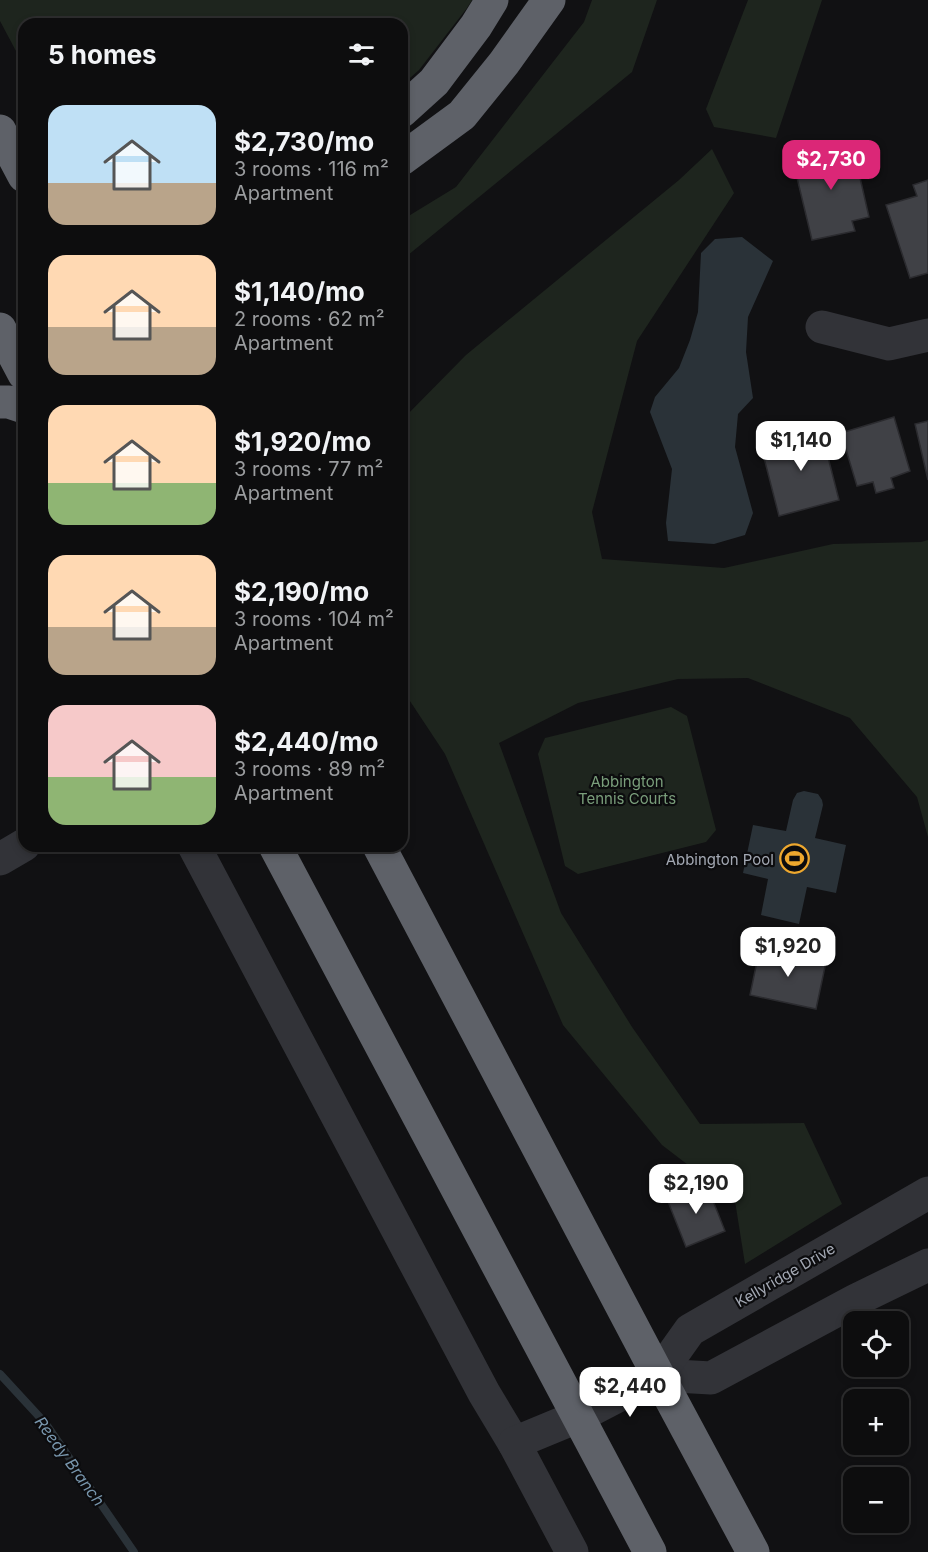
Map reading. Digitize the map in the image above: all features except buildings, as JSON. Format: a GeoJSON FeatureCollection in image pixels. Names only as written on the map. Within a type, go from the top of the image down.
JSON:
{"type":"FeatureCollection","features":[{"type":"Feature","properties":{"kind":"highway"},"geometry":{"type":"LineString","coordinates":[[408,106],[434,82],[476,26],[492,0]]}},
{"type":"Feature","properties":{"kind":"highway"},"geometry":{"type":"LineString","coordinates":[[408,155],[462,115],[504,63],[549,0]]}},
{"type":"Feature","properties":{"kind":"highway"},"geometry":{"type":"LineString","coordinates":[[0,131],[18,144]]}},
{"type":"Feature","properties":{"kind":"highway"},"geometry":{"type":"LineString","coordinates":[[0,131],[18,165]]}},
{"type":"Feature","properties":{"kind":"highway"},"geometry":{"type":"LineString","coordinates":[[0,329],[18,363]]}},
{"type":"Feature","properties":{"kind":"highway"},"geometry":{"type":"LineString","coordinates":[[0,402],[18,405]]}},
{"type":"Feature","properties":{"kind":"highway"},"geometry":{"type":"LineString","coordinates":[[278,852],[650,1552]]}},
{"type":"Feature","properties":{"kind":"highway"},"geometry":{"type":"LineString","coordinates":[[382,852],[753,1552]]}},
{"type":"Feature","properties":{"kind":"street"},"geometry":{"type":"LineString","coordinates":[[822,327],[889,345],[928,335]]}},
{"type":"Feature","properties":{"kind":"street"},"geometry":{"type":"LineString","coordinates":[[0,859],[18,848]]}},
{"type":"Feature","properties":{"kind":"street"},"geometry":{"type":"LineString","coordinates":[[197,852],[484,1394],[514,1443],[572,1552]]}},
{"type":"Feature","properties":{"kind":"street","name":"Kellyridge Drive"},"geometry":{"type":"LineString","coordinates":[[514,1443],[578,1417],[658,1375],[690,1330],[928,1193]]}},
{"type":"Feature","properties":{"kind":"street"},"geometry":{"type":"LineString","coordinates":[[658,1375],[711,1378],[856,1300],[928,1265]]}},
{"type":"Feature","properties":{"kind":"green space"},"geometry":{"type":"Polygon","coordinates":[[[0,0],[472,0],[419,70],[408,80],[408,18],[18,18],[18,55],[0,21],[0,0]]]}},
{"type":"Feature","properties":{"kind":"green space"},"geometry":{"type":"Polygon","coordinates":[[[592,0],[657,0],[632,72],[408,255],[408,216],[456,187],[584,22],[592,0]]]}},
{"type":"Feature","properties":{"kind":"green space"},"geometry":{"type":"Polygon","coordinates":[[[748,0],[822,0],[776,138],[714,127],[706,109],[748,0]]]}},
{"type":"Feature","properties":{"kind":"green space"},"geometry":{"type":"Polygon","coordinates":[[[712,149],[734,193],[637,341],[592,512],[602,559],[724,568],[833,544],[928,540],[928,837],[917,797],[850,718],[748,678],[678,679],[578,703],[499,743],[561,913],[632,1027],[700,1124],[804,1123],[842,1204],[745,1264],[735,1201],[662,1145],[563,1025],[445,754],[408,698],[408,414],[466,355],[679,180],[712,149]]]}},
{"type":"Feature","properties":{"kind":"green space","name":"Abbington Tennis Courts"},"geometry":{"type":"Polygon","coordinates":[[[671,707],[687,716],[716,830],[706,842],[578,874],[565,866],[538,754],[545,738],[671,707]]]}},
{"type":"Feature","properties":{"kind":"shaded area"},"geometry":{"type":"Polygon","coordinates":[[[742,237],[773,261],[748,317],[746,352],[753,398],[738,414],[735,447],[753,513],[745,535],[714,544],[668,541],[666,523],[672,469],[650,412],[655,397],[679,368],[690,340],[698,312],[701,253],[715,239],[742,237]]]}},
{"type":"Feature","properties":{"kind":"shaded area","name":"Abbington Pool"},"geometry":{"type":"Polygon","coordinates":[[[804,791],[818,794],[822,800],[823,805],[815,838],[846,845],[836,893],[807,887],[799,924],[761,915],[768,879],[743,873],[753,825],[786,831],[793,800],[797,793],[804,791]]]}},
{"type":"Feature","properties":{"kind":"waterway","name":"Reedy Branch"},"geometry":{"type":"LineString","coordinates":[[0,1374],[46,1424],[134,1552]]}},
{"type":"Feature","properties":{"kind":"place","name":"Abbington Pool"},"geometry":{"type":"Point","coordinates":[795,859]}}]}
